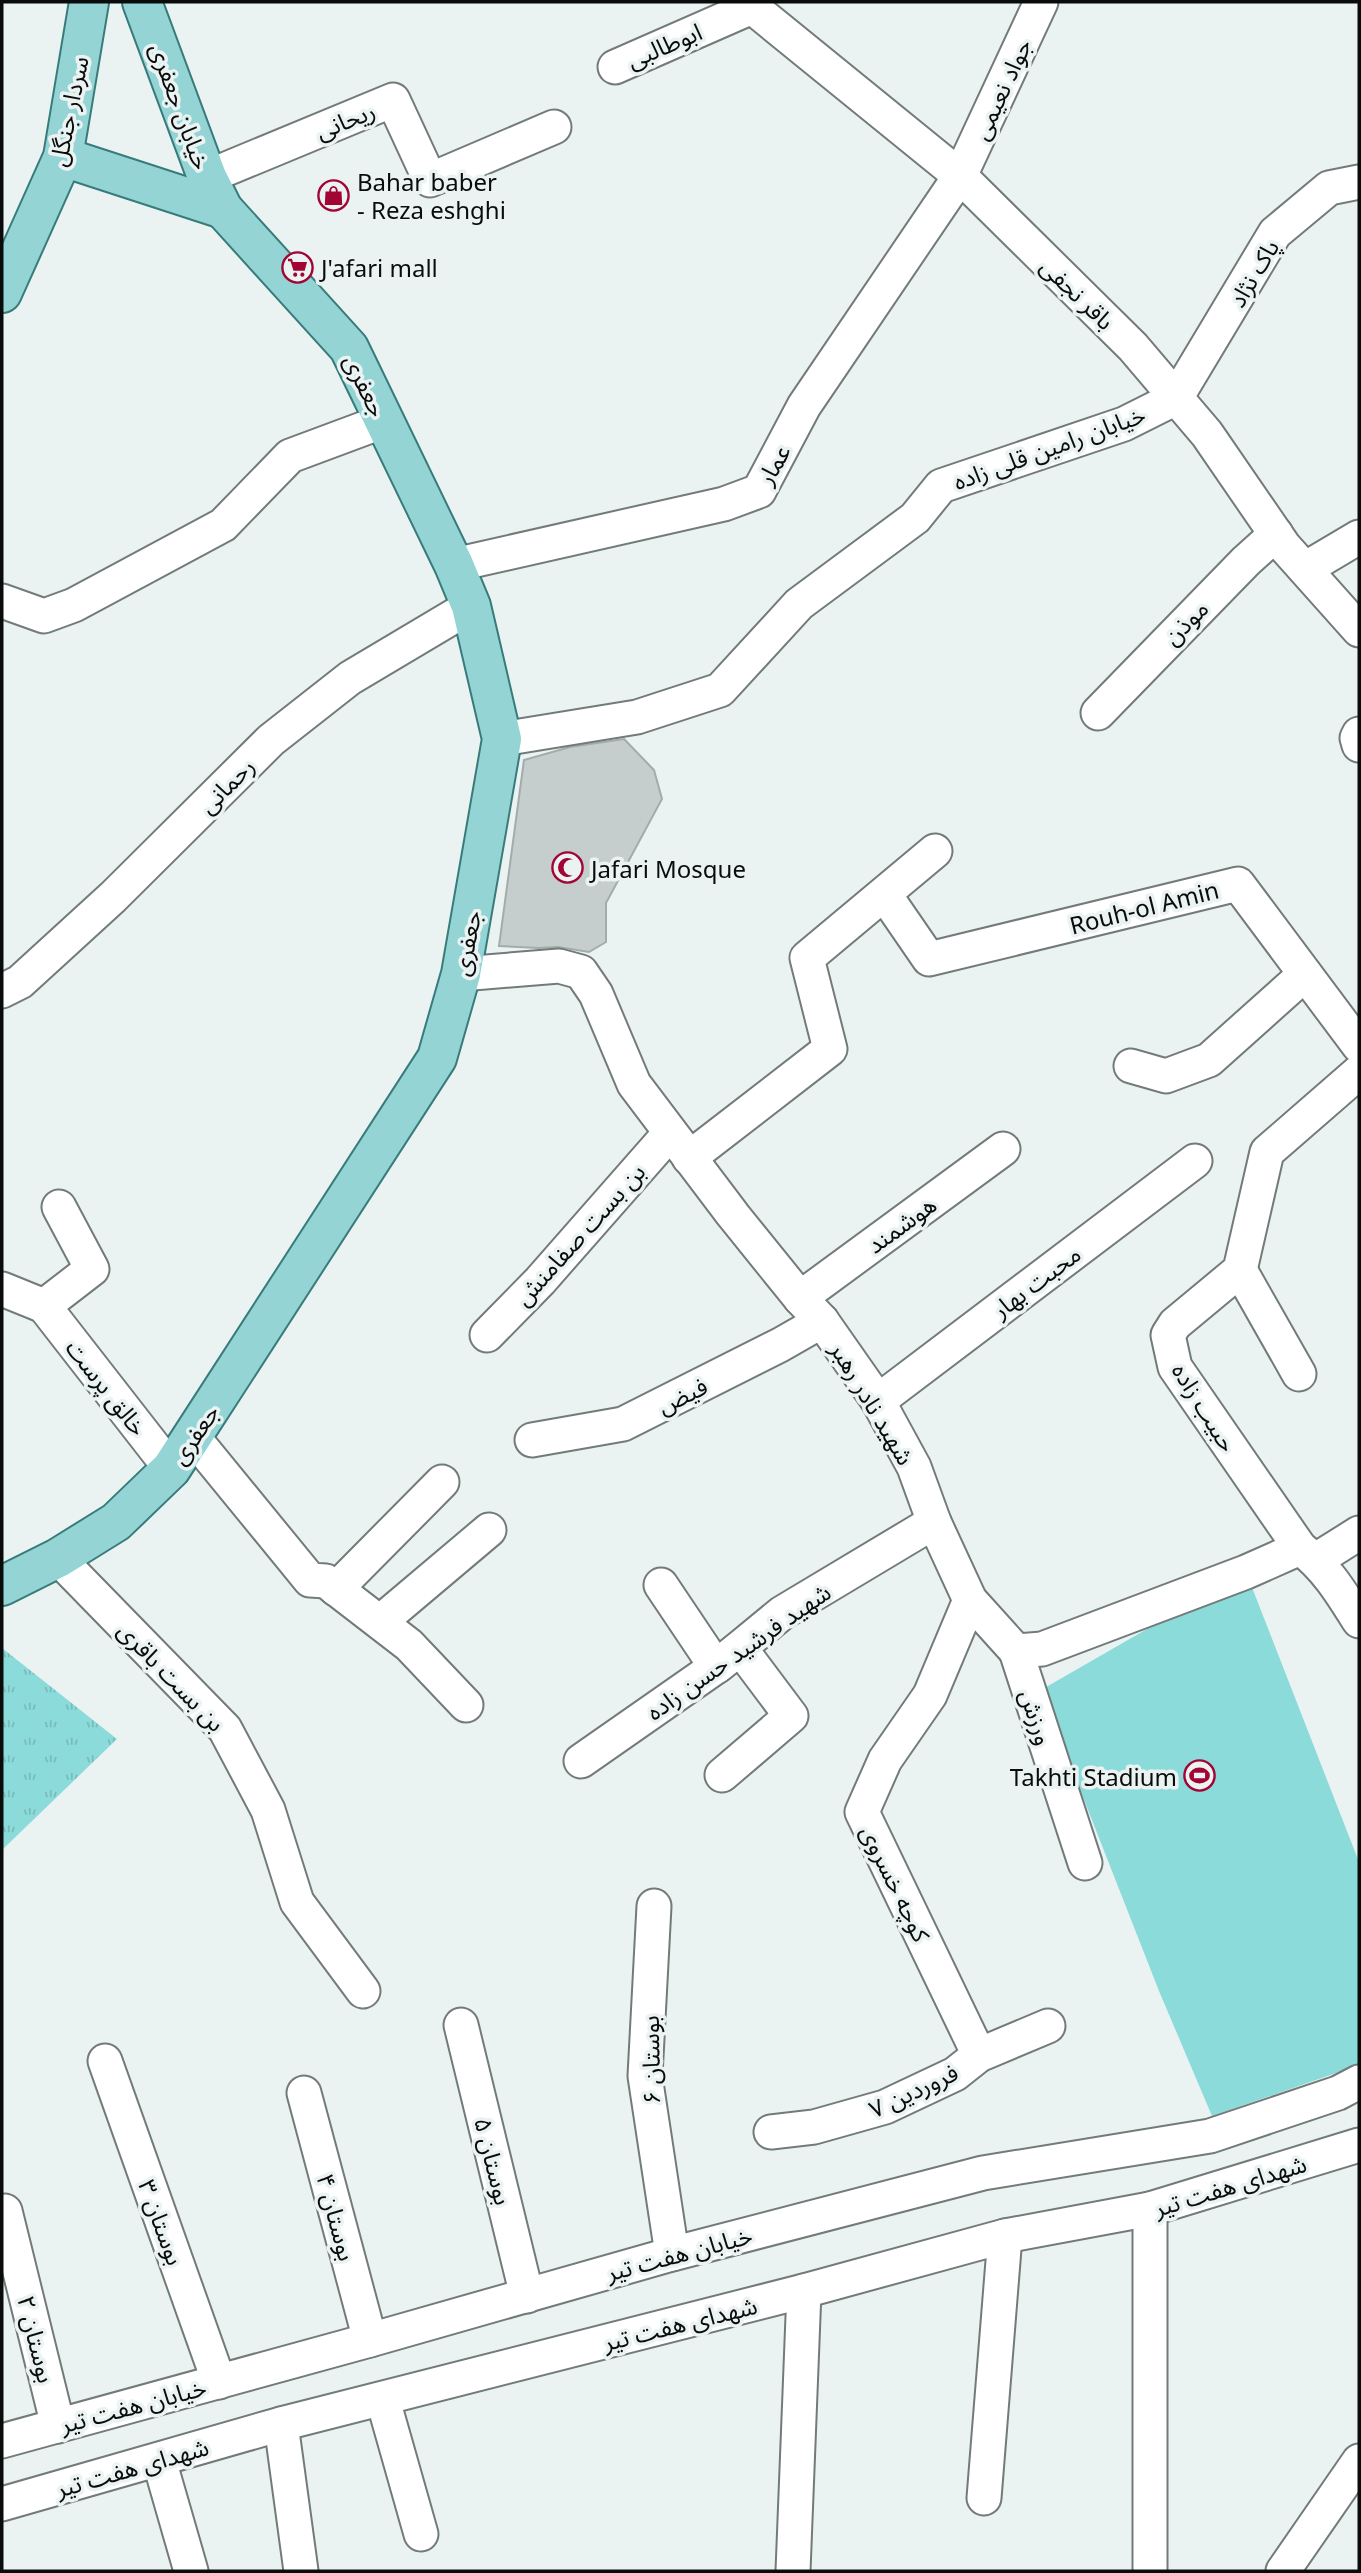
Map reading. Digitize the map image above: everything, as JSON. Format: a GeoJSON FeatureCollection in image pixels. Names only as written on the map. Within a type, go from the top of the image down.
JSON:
{"type":"FeatureCollection","features":[{"type":"Feature","properties":{"kind":"main road","name":"سردار جنگل"},"geometry":{"type":"LineString","coordinates":[[2,293],[63,157],[89,2]]}},
{"type":"Feature","properties":{"kind":"main road","name":"خیابان جعفری"},"geometry":{"type":"LineString","coordinates":[[142,2],[215,193]]}},
{"type":"Feature","properties":{"kind":"main road"},"geometry":{"type":"LineString","coordinates":[[63,157],[215,193]]}},
{"type":"Feature","properties":{"kind":"main road","name":"جعفری"},"geometry":{"type":"LineString","coordinates":[[2,1586],[58,1558],[116,1522],[171,1469],[438,1058],[461,974],[502,739],[471,606],[454,565],[349,348],[215,193]]}},
{"type":"Feature","properties":{"kind":"street","name":"جواد نعیمی"},"geometry":{"type":"LineString","coordinates":[[960,176],[1041,2]]}},
{"type":"Feature","properties":{"kind":"street","name":"باقر نجفی"},"geometry":{"type":"LineString","coordinates":[[750,5],[960,176],[1133,347],[1207,434],[1276,534],[1359,630]]}},
{"type":"Feature","properties":{"kind":"street","name":"ابوطالبی"},"geometry":{"type":"LineString","coordinates":[[615,66],[750,5]]}},
{"type":"Feature","properties":{"kind":"street","name":"ریحانی"},"geometry":{"type":"LineString","coordinates":[[215,193],[393,100],[430,180],[554,127]]}},
{"type":"Feature","properties":{"kind":"street","name":"عمار"},"geometry":{"type":"LineString","coordinates":[[454,565],[724,504],[759,491],[804,406],[960,176]]}},
{"type":"Feature","properties":{"kind":"street","name":"پاک نژاد"},"geometry":{"type":"LineString","coordinates":[[1177,398],[1275,233],[1329,188],[1359,182]]}},
{"type":"Feature","properties":{"kind":"street","name":"خیابان رامین قلی زاده"},"geometry":{"type":"LineString","coordinates":[[502,739],[638,717],[720,690],[799,604],[915,518],[942,486],[1124,424],[1177,398]]}},
{"type":"Feature","properties":{"kind":"street"},"geometry":{"type":"LineString","coordinates":[[2,601],[44,616],[74,605],[223,525],[290,456],[384,421]]}},
{"type":"Feature","properties":{"kind":"street","name":"موذن"},"geometry":{"type":"LineString","coordinates":[[1098,713],[1245,561],[1276,534]]}},
{"type":"Feature","properties":{"kind":"street"},"geometry":{"type":"LineString","coordinates":[[1305,569],[1359,537]]}},
{"type":"Feature","properties":{"kind":"street","name":"رحمانی"},"geometry":{"type":"LineString","coordinates":[[2,991],[20,982],[113,897],[271,740],[350,678],[471,606]]}},
{"type":"Feature","properties":{"kind":"street"},"geometry":{"type":"LineString","coordinates":[[1359,734],[1359,745]]}},
{"type":"Feature","properties":{"kind":"street"},"geometry":{"type":"LineString","coordinates":[[679,1145],[830,1049],[807,958],[935,851]]}},
{"type":"Feature","properties":{"kind":"street","name":"Rouh-ol Amin"},"geometry":{"type":"LineString","coordinates":[[885,895],[929,959],[1238,884],[1359,1046]]}},
{"type":"Feature","properties":{"kind":"street","name":"شهید نادر رهبر"},"geometry":{"type":"LineString","coordinates":[[461,974],[559,966],[581,972],[596,994],[634,1084],[679,1145],[811,1310],[878,1401],[914,1467],[934,1522],[970,1600],[1016,1651]]}},
{"type":"Feature","properties":{"kind":"street"},"geometry":{"type":"LineString","coordinates":[[1131,1066],[1166,1076],[1209,1060],[1305,974]]}},
{"type":"Feature","properties":{"kind":"street"},"geometry":{"type":"LineString","coordinates":[[1299,1374],[1240,1270],[1267,1152],[1359,1072]]}},
{"type":"Feature","properties":{"kind":"street","name":"بن بست صفامنش"},"geometry":{"type":"LineString","coordinates":[[487,1335],[679,1145]]}},
{"type":"Feature","properties":{"kind":"street","name":"هوشمند"},"geometry":{"type":"LineString","coordinates":[[811,1310],[1003,1149]]}},
{"type":"Feature","properties":{"kind":"street","name":"محبت بهار"},"geometry":{"type":"LineString","coordinates":[[878,1401],[1195,1161]]}},
{"type":"Feature","properties":{"kind":"street"},"geometry":{"type":"LineString","coordinates":[[2,1289],[44,1306],[92,1269],[59,1207]]}},
{"type":"Feature","properties":{"kind":"street","name":"حبیب زاده"},"geometry":{"type":"LineString","coordinates":[[1240,1270],[1175,1324],[1168,1335],[1175,1367],[1308,1554]]}},
{"type":"Feature","properties":{"kind":"street","name":"خالق پرست"},"geometry":{"type":"LineString","coordinates":[[44,1306],[171,1469]]}},
{"type":"Feature","properties":{"kind":"street","name":"فیض"},"geometry":{"type":"LineString","coordinates":[[532,1440],[623,1424],[780,1345],[811,1310]]}},
{"type":"Feature","properties":{"kind":"street"},"geometry":{"type":"LineString","coordinates":[[193,1437],[310,1580],[326,1581],[409,1645],[466,1705]]}},
{"type":"Feature","properties":{"kind":"street"},"geometry":{"type":"LineString","coordinates":[[336,1589],[442,1482]]}},
{"type":"Feature","properties":{"kind":"street","name":"شهید فرشید حسن زاده"},"geometry":{"type":"LineString","coordinates":[[581,1761],[728,1657],[782,1613],[934,1522]]}},
{"type":"Feature","properties":{"kind":"street"},"geometry":{"type":"LineString","coordinates":[[380,1622],[489,1530]]}},
{"type":"Feature","properties":{"kind":"street"},"geometry":{"type":"LineString","coordinates":[[1016,1651],[1042,1649],[1245,1572],[1308,1554],[1359,1533]]}},
{"type":"Feature","properties":{"kind":"street"},"geometry":{"type":"LineString","coordinates":[[1308,1554],[1337,1586],[1359,1621]]}},
{"type":"Feature","properties":{"kind":"street","name":"بن بست باقری"},"geometry":{"type":"LineString","coordinates":[[58,1558],[225,1729],[268,1810],[297,1902],[363,1991]]}},
{"type":"Feature","properties":{"kind":"street"},"geometry":{"type":"LineString","coordinates":[[661,1585],[728,1657],[791,1716],[722,1775]]}},
{"type":"Feature","properties":{"kind":"street","name":"کوچه خسروی"},"geometry":{"type":"LineString","coordinates":[[970,1600],[930,1695],[885,1760],[862,1812],[979,2055]]}},
{"type":"Feature","properties":{"kind":"street","name":"ورزش"},"geometry":{"type":"LineString","coordinates":[[1016,1651],[1085,1863]]}},
{"type":"Feature","properties":{"kind":"street","name":"بوستان ۶"},"geometry":{"type":"LineString","coordinates":[[654,1906],[645,2076],[671,2254]]}},
{"type":"Feature","properties":{"kind":"street","name":"بوستان ۵"},"geometry":{"type":"LineString","coordinates":[[461,2025],[527,2296]]}},
{"type":"Feature","properties":{"kind":"street","name":"فروردین ۷"},"geometry":{"type":"LineString","coordinates":[[771,2132],[814,2127],[885,2108],[955,2074],[979,2055],[1048,2026]]}},
{"type":"Feature","properties":{"kind":"street","name":"بوستان ۳"},"geometry":{"type":"LineString","coordinates":[[105,2061],[219,2382]]}},
{"type":"Feature","properties":{"kind":"street","name":"خیابان هفت تیر"},"geometry":{"type":"LineString","coordinates":[[2,2441],[671,2254],[983,2173],[1210,2136],[1338,2093],[1359,2082]]}},
{"type":"Feature","properties":{"kind":"street","name":"بوستان ۴"},"geometry":{"type":"LineString","coordinates":[[304,2093],[370,2340]]}},
{"type":"Feature","properties":{"kind":"street","name":"شهدای هفت تیر"},"geometry":{"type":"LineString","coordinates":[[2,2504],[281,2424],[804,2291],[1005,2236],[1150,2209],[1359,2145]]}},
{"type":"Feature","properties":{"kind":"street"},"geometry":{"type":"LineString","coordinates":[[1150,2209],[1150,2571]]}},
{"type":"Feature","properties":{"kind":"street","name":"بوستان ۲"},"geometry":{"type":"LineString","coordinates":[[5,2211],[58,2426]]}},
{"type":"Feature","properties":{"kind":"street"},"geometry":{"type":"LineString","coordinates":[[984,2498],[1005,2236]]}},
{"type":"Feature","properties":{"kind":"street"},"geometry":{"type":"LineString","coordinates":[[793,2571],[804,2291]]}},
{"type":"Feature","properties":{"kind":"street"},"geometry":{"type":"LineString","coordinates":[[383,2400],[421,2533]]}},
{"type":"Feature","properties":{"kind":"street"},"geometry":{"type":"LineString","coordinates":[[281,2424],[301,2571]]}},
{"type":"Feature","properties":{"kind":"street"},"geometry":{"type":"LineString","coordinates":[[159,2460],[191,2571]]}},
{"type":"Feature","properties":{"kind":"street"},"geometry":{"type":"LineString","coordinates":[[1283,2571],[1359,2462]]}},
{"type":"Feature","properties":{"kind":"green space","name":"Takhti Stadium"},"geometry":{"type":"Polygon","coordinates":[[[1246,1572],[1359,1862],[1359,2065],[1212,2116],[1159,1991],[1041,1690],[1246,1572]]]}},
{"type":"Feature","properties":{"kind":"green space"},"geometry":{"type":"Polygon","coordinates":[[[2,1648],[117,1739],[2,1850],[2,1648]]]}},
{"type":"Feature","properties":{"kind":"building","name":"Jafari Mosque"},"geometry":{"type":"Polygon","coordinates":[[[624,739],[654,770],[662,799],[606,903],[606,942],[589,952],[558,947],[499,946],[524,760],[570,747],[624,739]]]}},
{"type":"Feature","properties":{"kind":"place","name":"Bahar baber - Reza eshghi"},"geometry":{"type":"Point","coordinates":[334,195]}},
{"type":"Feature","properties":{"kind":"place","name":"J'afari mall"},"geometry":{"type":"Point","coordinates":[298,267]}},
{"type":"Feature","properties":{"kind":"place","name":"Jafari Mosque"},"geometry":{"type":"Point","coordinates":[568,868]}},
{"type":"Feature","properties":{"kind":"place","name":"Takhti Stadium"},"geometry":{"type":"Point","coordinates":[1200,1776]}}]}
